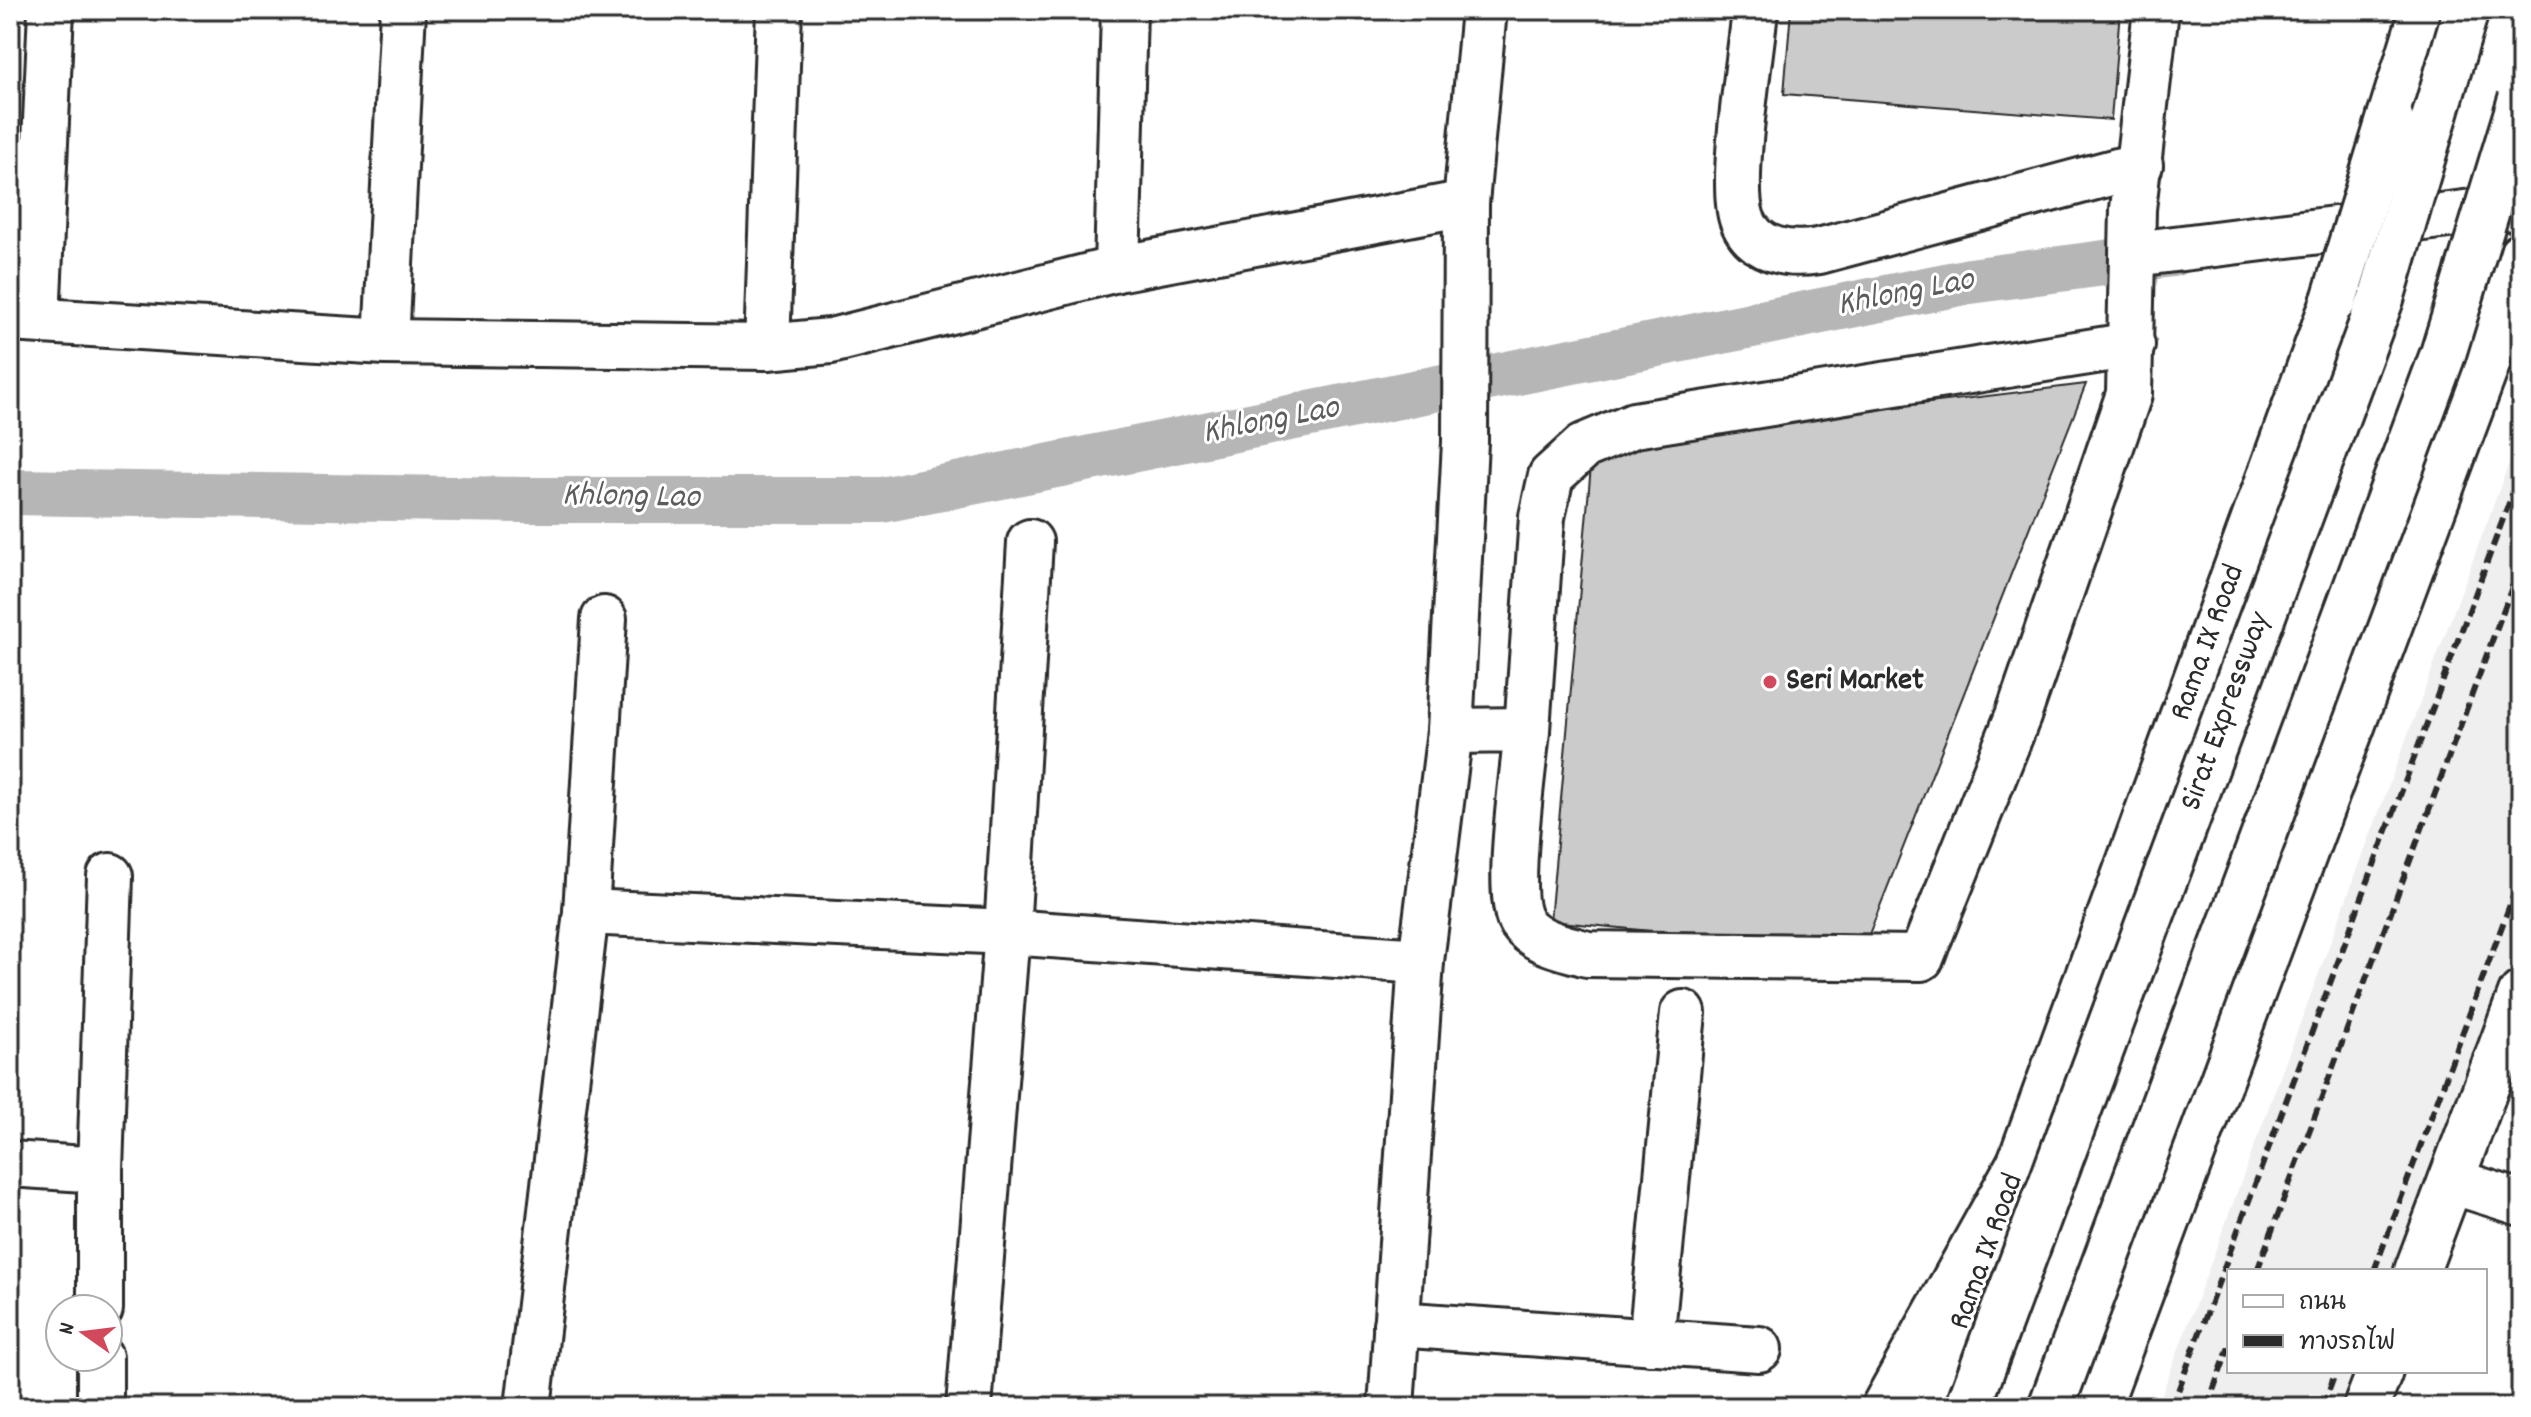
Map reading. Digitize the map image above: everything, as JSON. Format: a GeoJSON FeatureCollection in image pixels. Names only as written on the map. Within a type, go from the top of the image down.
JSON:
{"type":"FeatureCollection","features":[{"type":"Feature","properties":{"kind":"main road"},"geometry":{"type":"LineString","coordinates":[[51,10],[23,320],[386,342],[767,347],[831,341],[1117,269],[1466,203]]}},
{"type":"Feature","properties":{"kind":"main road"},"geometry":{"type":"LineString","coordinates":[[386,342],[403,10]]}},
{"type":"Feature","properties":{"kind":"main road"},"geometry":{"type":"LineString","coordinates":[[767,347],[779,10]]}},
{"type":"Feature","properties":{"kind":"main road"},"geometry":{"type":"LineString","coordinates":[[1117,269],[1124,10]]}},
{"type":"Feature","properties":{"kind":"main road"},"geometry":{"type":"LineString","coordinates":[[1391,1407],[1421,961],[1450,731],[1465,442],[1466,203],[1484,10]]}},
{"type":"Feature","properties":{"kind":"main road"},"geometry":{"type":"LineString","coordinates":[[1755,10],[1737,188],[1742,220],[1758,240],[1775,252],[1796,255],[1819,251],[2140,165]]}},
{"type":"Feature","properties":{"kind":"main road"},"geometry":{"type":"LineString","coordinates":[[2132,329],[1634,425],[1584,446],[1551,476],[1542,517],[1513,881],[1521,921],[1544,941],[1587,954],[1921,958],[2018,716],[2129,394],[2132,329],[2134,254],[2133,209],[2156,10]]}},
{"type":"Feature","properties":{"kind":"main road","name":"Rama IX Road"},"geometry":{"type":"LineString","coordinates":[[1931,1407],[2334,300],[2423,10]]}},
{"type":"Feature","properties":{"kind":"main road","name":"Sirat Expressway"},"geometry":{"type":"LineString","coordinates":[[1968,1407],[2381,299],[2466,10]]}},
{"type":"Feature","properties":{"kind":"main road"},"geometry":{"type":"LineString","coordinates":[[2051,1407],[2443,354],[2521,99]]}},
{"type":"Feature","properties":{"kind":"main road"},"geometry":{"type":"LineString","coordinates":[[2134,254],[2521,206]]}},
{"type":"Feature","properties":{"kind":"main road"},"geometry":{"type":"LineString","coordinates":[[2098,1407],[2486,367],[2517,269]]}},
{"type":"Feature","properties":{"kind":"main road"},"geometry":{"type":"LineString","coordinates":[[969,1407],[1007,932],[1030,542]]}},
{"type":"Feature","properties":{"kind":"main road"},"geometry":{"type":"LineString","coordinates":[[528,1407],[586,912],[604,619]]}},
{"type":"Feature","properties":{"kind":"main road"},"geometry":{"type":"LineString","coordinates":[[1450,731],[1527,730]]}},
{"type":"Feature","properties":{"kind":"main road"},"geometry":{"type":"LineString","coordinates":[[100,1293],[100,1170],[110,876]]}},
{"type":"Feature","properties":{"kind":"main road"},"geometry":{"type":"LineString","coordinates":[[586,912],[1007,932],[1421,961]]}},
{"type":"Feature","properties":{"kind":"main road"},"geometry":{"type":"LineString","coordinates":[[2418,1269],[2521,994]]}},
{"type":"Feature","properties":{"kind":"main road"},"geometry":{"type":"LineString","coordinates":[[1651,1342],[1683,1013]]}},
{"type":"Feature","properties":{"kind":"main road"},"geometry":{"type":"LineString","coordinates":[[1884,1407],[2022,1159]]}},
{"type":"Feature","properties":{"kind":"main road"},"geometry":{"type":"LineString","coordinates":[[10,1164],[100,1170]]}},
{"type":"Feature","properties":{"kind":"main road"},"geometry":{"type":"LineString","coordinates":[[2451,1181],[2521,1203]]}},
{"type":"Feature","properties":{"kind":"main road"},"geometry":{"type":"LineString","coordinates":[[1396,1324],[1759,1349]]}},
{"type":"Feature","properties":{"kind":"main road"},"geometry":{"type":"LineString","coordinates":[[100,1373],[100,1407]]}},
{"type":"Feature","properties":{"kind":"main road"},"geometry":{"type":"LineString","coordinates":[[2366,1407],[2379,1373]]}},
{"type":"Feature","properties":{"kind":"shaded area"},"geometry":{"type":"Polygon","coordinates":[[[2521,431],[2521,1031],[2431,1269],[2227,1269],[2227,1373],[2392,1373],[2379,1407],[2157,1407],[2521,431]]]}},
{"type":"Feature","properties":{"kind":"building"},"geometry":{"type":"Polygon","coordinates":[[[1791,10],[2120,10],[2111,120],[1784,94],[1791,10]]]}},
{"type":"Feature","properties":{"kind":"building","name":"Seri Market"},"geometry":{"type":"Polygon","coordinates":[[[2086,384],[1862,952],[1550,921],[1593,444],[2086,384]]]}},
{"type":"Feature","properties":{"kind":"waterway","name":"Khlong Lao"},"geometry":{"type":"LineString","coordinates":[[10,492],[523,500],[882,500],[1970,281],[2172,254]]}},
{"type":"Feature","properties":{"kind":"railway"},"geometry":{"type":"LineString","coordinates":[[2172,1407],[2521,471]]}},
{"type":"Feature","properties":{"kind":"railway"},"geometry":{"type":"LineString","coordinates":[[2258,1269],[2521,563]]}},
{"type":"Feature","properties":{"kind":"railway"},"geometry":{"type":"LineString","coordinates":[[2375,1269],[2521,875]]}},
{"type":"Feature","properties":{"kind":"railway"},"geometry":{"type":"LineString","coordinates":[[2207,1407],[2227,1352]]}},
{"type":"Feature","properties":{"kind":"railway"},"geometry":{"type":"LineString","coordinates":[[2323,1407],[2335,1373]]}},
{"type":"Feature","properties":{"kind":"place","name":"Seri Market"},"geometry":{"type":"Point","coordinates":[1770,682]}}]}
